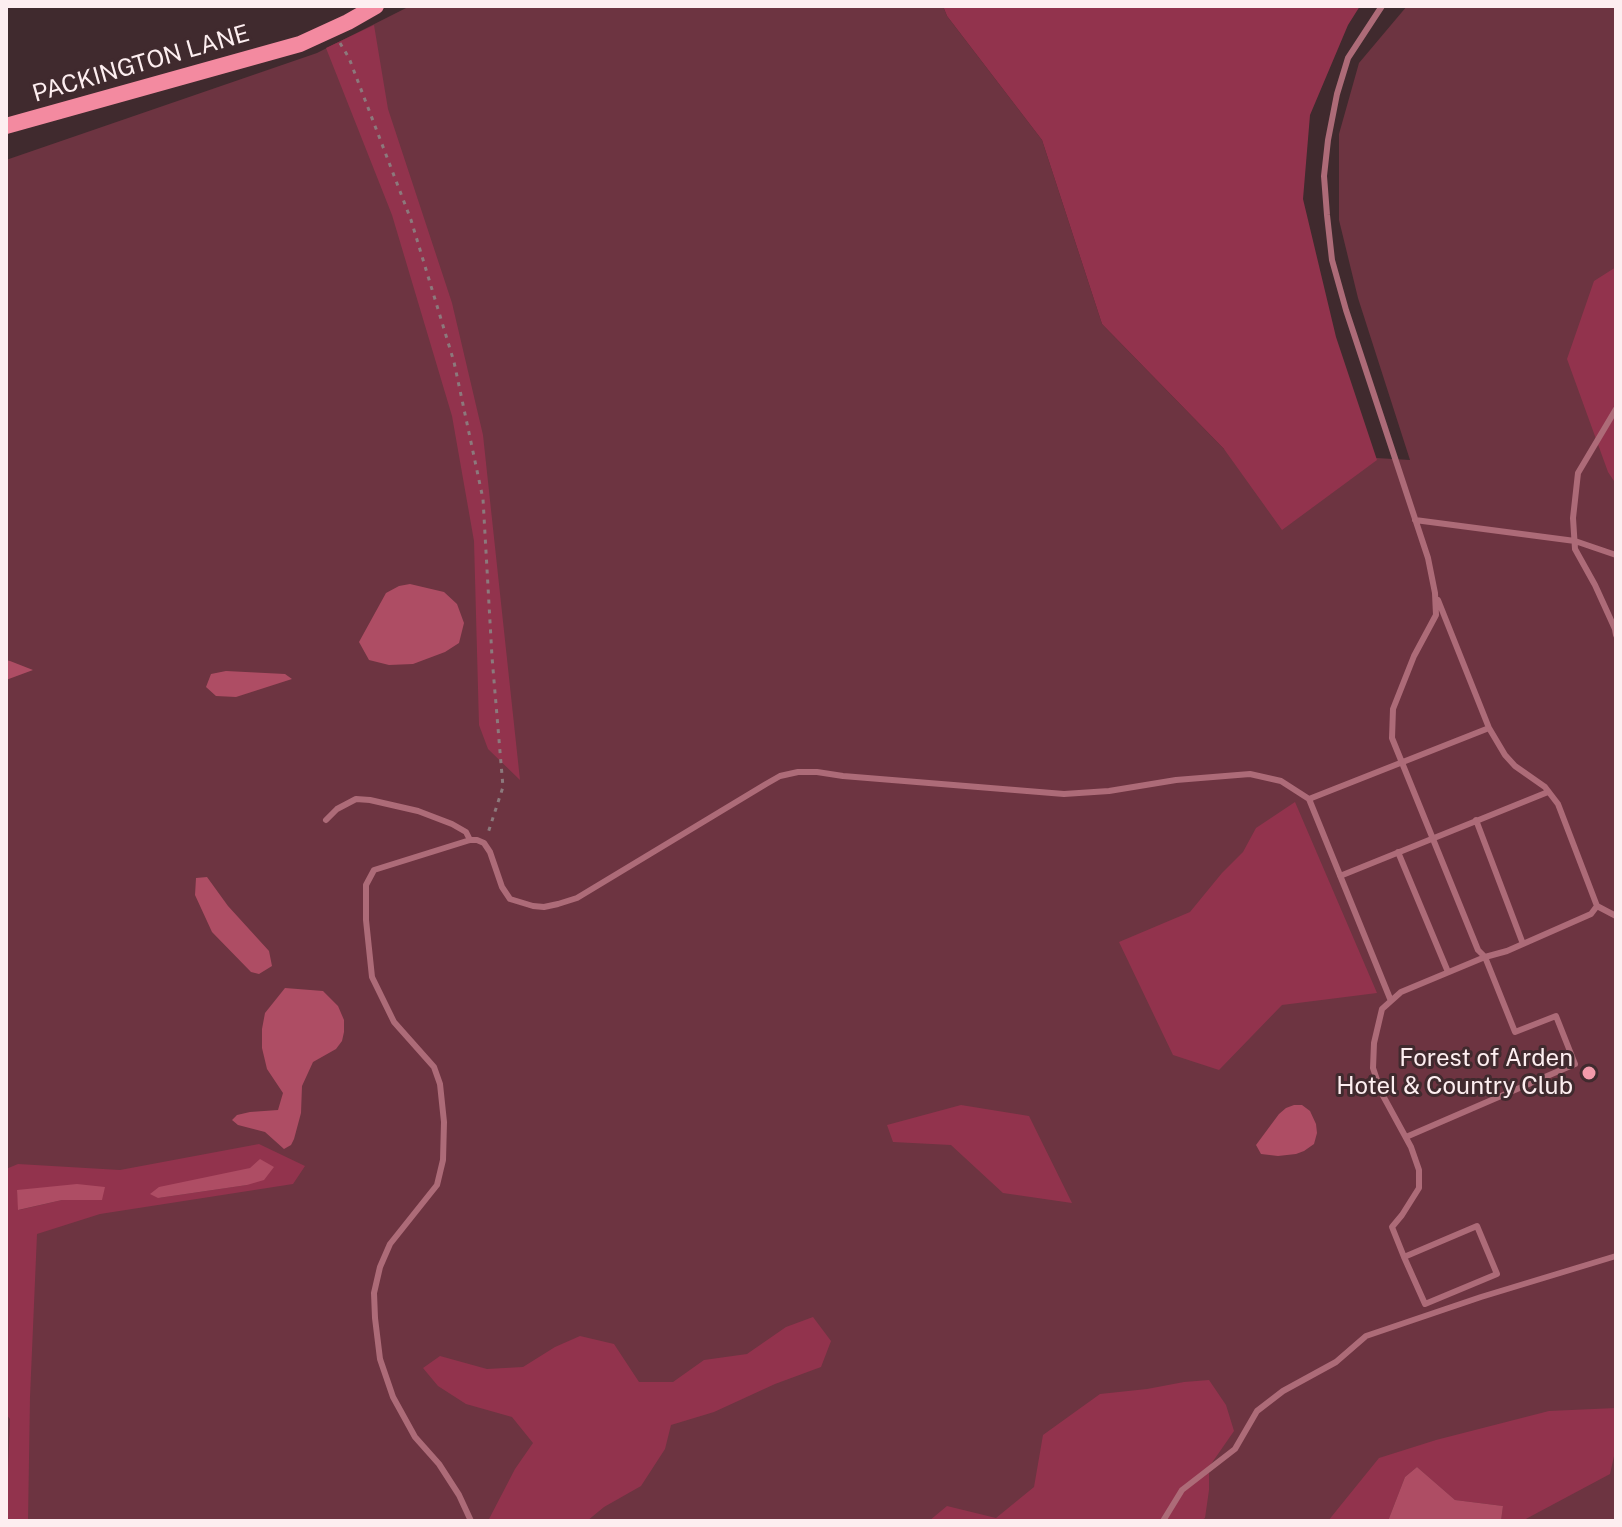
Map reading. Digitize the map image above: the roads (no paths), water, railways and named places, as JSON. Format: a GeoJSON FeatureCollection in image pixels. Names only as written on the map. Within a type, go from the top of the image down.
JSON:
{"type":"FeatureCollection","features":[{"type":"Feature","properties":{"kind":"street","name":"PACKINGTON LANE"},"geometry":{"type":"LineString","coordinates":[[6,126],[300,44],[376,6]]}},
{"type":"Feature","properties":{"kind":"lane"},"geometry":{"type":"LineString","coordinates":[[1382,6],[1348,58],[1337,94],[1324,176],[1332,260],[1428,558],[1435,593],[1436,615],[1414,656],[1393,709],[1392,738],[1478,950],[1485,957],[1515,1032],[1556,1016],[1575,1064],[1406,1137]]}},
{"type":"Feature","properties":{"kind":"lane"},"geometry":{"type":"LineString","coordinates":[[1616,409],[1578,473],[1573,518],[1575,549],[1595,585],[1616,635]]}},
{"type":"Feature","properties":{"kind":"lane"},"geometry":{"type":"LineString","coordinates":[[1415,520],[1575,541],[1616,555]]}},
{"type":"Feature","properties":{"kind":"lane"},"geometry":{"type":"LineString","coordinates":[[1435,593],[1489,728],[1505,755],[1545,787],[1558,804],[1597,906],[1616,916]]}},
{"type":"Feature","properties":{"kind":"lane"},"geometry":{"type":"LineString","coordinates":[[1309,799],[1489,728]]}},
{"type":"Feature","properties":{"kind":"lane"},"geometry":{"type":"LineString","coordinates":[[471,1521],[439,1464],[415,1437],[393,1397],[380,1359],[374,1293],[380,1267],[390,1244],[437,1185],[443,1160],[444,1122],[440,1084],[434,1067],[394,1022],[372,977],[366,885],[374,870],[477,840],[484,843],[490,852],[502,887],[510,899],[544,907],[577,898],[780,776],[798,772],[1064,794],[1250,774],[1281,781],[1309,799],[1391,1001]]}},
{"type":"Feature","properties":{"kind":"lane"},"geometry":{"type":"LineString","coordinates":[[1340,876],[1548,792]]}},
{"type":"Feature","properties":{"kind":"lane"},"geometry":{"type":"LineString","coordinates":[[326,820],[337,809],[356,799],[370,800],[418,811],[452,824],[466,832],[470,840]]}},
{"type":"Feature","properties":{"kind":"lane"},"geometry":{"type":"LineString","coordinates":[[1476,820],[1523,944]]}},
{"type":"Feature","properties":{"kind":"lane"},"geometry":{"type":"LineString","coordinates":[[1398,852],[1448,972]]}},
{"type":"Feature","properties":{"kind":"lane"},"geometry":{"type":"LineString","coordinates":[[1404,1257],[1477,1226],[1497,1274],[1425,1304],[1404,1257],[1392,1227],[1419,1188],[1419,1170],[1406,1137],[1381,1092],[1373,1068],[1374,1043],[1382,1009],[1401,992],[1523,944],[1591,914],[1597,906]]}},
{"type":"Feature","properties":{"kind":"lane"},"geometry":{"type":"LineString","coordinates":[[1163,1521],[1182,1490],[1235,1449],[1257,1411],[1283,1391],[1336,1362],[1366,1336],[1616,1256]]}},
{"type":"Feature","properties":{"kind":"place","name":"Forest of Arden Hotel & Country Club"},"geometry":{"type":"Point","coordinates":[1589,1073]}}]}
